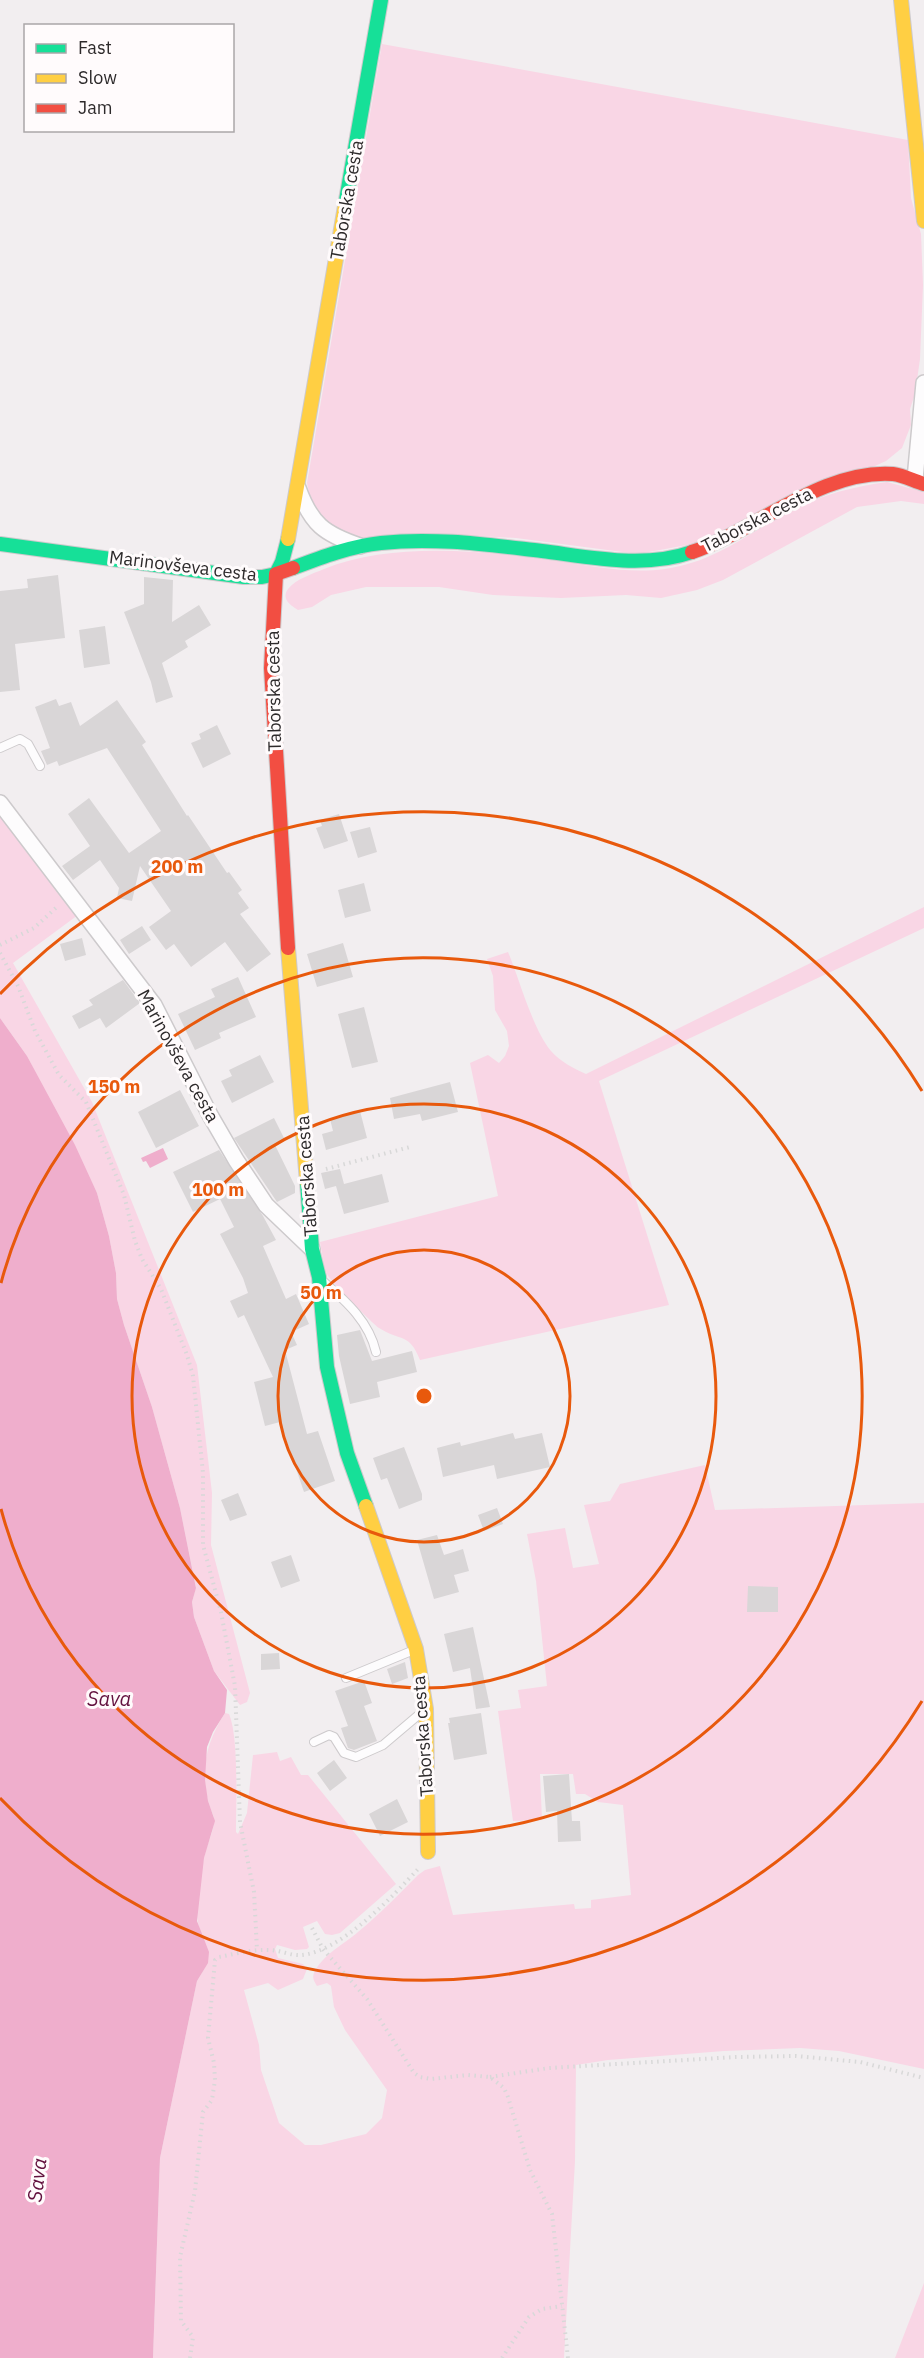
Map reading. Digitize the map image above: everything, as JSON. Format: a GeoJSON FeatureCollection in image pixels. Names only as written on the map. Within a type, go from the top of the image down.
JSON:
{"type":"FeatureCollection","features":[{"type":"Feature","properties":{"kind":"street","name":"Taborska cesta"},"geometry":{"type":"LineString","coordinates":[[360,546],[337,538],[320,526],[306,510],[297,487],[381,0]]}},
{"type":"Feature","properties":{"kind":"street"},"geometry":{"type":"LineString","coordinates":[[901,0],[924,221]]}},
{"type":"Feature","properties":{"kind":"street","name":"Taborska cesta"},"geometry":{"type":"LineString","coordinates":[[428,1852],[426,1709],[416,1649],[347,1453],[327,1367],[319,1277],[312,1250],[308,1173],[288,955],[275,756],[271,668],[276,574],[321,557],[360,546],[423,542],[469,543],[616,561],[655,561],[687,555],[718,544],[808,493],[838,483],[879,475],[919,482],[924,383]]}},
{"type":"Feature","properties":{"kind":"street","name":"Marinovševa cesta"},"geometry":{"type":"LineString","coordinates":[[0,544],[262,578],[276,574],[282,562],[297,487]]}},
{"type":"Feature","properties":{"kind":"street","name":"Marinovševa cesta"},"geometry":{"type":"LineString","coordinates":[[0,803],[154,1005],[210,1114],[236,1160],[266,1204],[312,1250]]}},
{"type":"Feature","properties":{"kind":"lane"},"geometry":{"type":"LineString","coordinates":[[0,747],[20,739],[28,744],[40,766]]}},
{"type":"Feature","properties":{"kind":"lane"},"geometry":{"type":"LineString","coordinates":[[319,1277],[345,1300],[369,1330],[376,1352]]}},
{"type":"Feature","properties":{"kind":"lane"},"geometry":{"type":"LineString","coordinates":[[346,1678],[416,1649]]}},
{"type":"Feature","properties":{"kind":"lane"},"geometry":{"type":"LineString","coordinates":[[314,1742],[329,1735],[344,1753],[356,1757],[383,1745],[426,1709]]}},
{"type":"Feature","properties":{"kind":"path"},"geometry":{"type":"LineString","coordinates":[[0,945],[34,928],[52,910],[73,899]]}},
{"type":"Feature","properties":{"kind":"path"},"geometry":{"type":"LineString","coordinates":[[0,953],[18,986],[35,1031],[59,1075],[86,1102],[124,1195],[135,1241],[142,1259],[161,1289],[193,1376],[203,1473],[201,1523],[203,1545],[221,1612],[235,1686],[240,1822],[254,1892],[257,1950]]}},
{"type":"Feature","properties":{"kind":"path"},"geometry":{"type":"LineString","coordinates":[[308,1173],[410,1147]]}},
{"type":"Feature","properties":{"kind":"path"},"geometry":{"type":"LineString","coordinates":[[190,2358],[193,2337],[180,2320],[180,2257],[195,2191],[203,2112],[212,2100],[215,2080],[214,2063],[208,2038],[214,1964],[219,1957],[257,1950],[300,1955],[323,1949],[348,1933],[397,1890],[426,1860],[428,1852]]}},
{"type":"Feature","properties":{"kind":"path"},"geometry":{"type":"LineString","coordinates":[[312,1928],[323,1949],[367,1999],[414,2073],[420,2077],[431,2079],[468,2075],[490,2077],[549,2068],[736,2057],[796,2056],[860,2062],[924,2078]]}},
{"type":"Feature","properties":{"kind":"path"},"geometry":{"type":"LineString","coordinates":[[490,2077],[504,2088],[530,2170],[552,2214],[568,2358]]}},
{"type":"Feature","properties":{"kind":"path"},"geometry":{"type":"LineString","coordinates":[[502,2358],[529,2317],[542,2310],[562,2306]]}},
{"type":"Feature","properties":{"kind":"shaded area"},"geometry":{"type":"Polygon","coordinates":[[[382,44],[908,140],[911,198],[921,234],[923,285],[920,359],[915,394],[910,409],[911,425],[902,448],[886,461],[709,541],[638,554],[516,538],[458,535],[365,539],[345,536],[319,516],[311,502],[307,483],[382,44]]]}},
{"type":"Feature","properties":{"kind":"shaded area"},"geometry":{"type":"Polygon","coordinates":[[[887,482],[924,492],[924,504],[901,501],[857,507],[723,580],[697,590],[661,598],[626,595],[561,598],[493,595],[439,587],[366,587],[331,595],[312,607],[298,610],[289,604],[285,596],[295,582],[324,569],[351,560],[409,552],[470,552],[529,557],[624,570],[665,569],[714,554],[811,501],[849,489],[887,482]]]}},
{"type":"Feature","properties":{"kind":"shaded area"},"geometry":{"type":"Polygon","coordinates":[[[0,815],[78,915],[13,963],[92,1102],[197,1365],[212,1493],[211,1545],[250,1693],[247,1702],[240,1705],[214,1671],[194,1617],[192,1602],[196,1587],[180,1508],[152,1407],[117,1299],[116,1273],[97,1193],[27,1056],[0,1018],[0,815]]]}},
{"type":"Feature","properties":{"kind":"shaded area"},"geometry":{"type":"Polygon","coordinates":[[[924,907],[924,928],[599,1081],[669,1305],[420,1360],[408,1341],[379,1328],[327,1274],[320,1242],[498,1196],[470,1063],[488,1055],[499,1063],[509,1046],[507,1031],[495,1010],[493,976],[487,959],[508,952],[532,1017],[544,1042],[559,1058],[586,1074],[924,907]]]}},
{"type":"Feature","properties":{"kind":"shaded area"},"geometry":{"type":"Polygon","coordinates":[[[705,1465],[715,1510],[924,1503],[924,2069],[839,2051],[800,2048],[724,2051],[608,2060],[576,2065],[575,2161],[564,2358],[153,2358],[160,2158],[197,1981],[208,1956],[200,1932],[197,1908],[202,1865],[214,1822],[206,1789],[205,1766],[210,1744],[225,1713],[229,1714],[234,1738],[236,1832],[238,1834],[247,1813],[253,1755],[277,1752],[280,1761],[291,1757],[301,1775],[308,1775],[396,1884],[340,1933],[325,1934],[317,1921],[303,1927],[309,1947],[307,1949],[295,1950],[277,1945],[275,1949],[278,1958],[303,1964],[307,1969],[303,1979],[278,1990],[268,1983],[244,1990],[259,2045],[261,2070],[279,2123],[305,2145],[321,2145],[366,2134],[382,2118],[387,2090],[345,2030],[334,2007],[331,1986],[327,1983],[317,1986],[314,1981],[314,1973],[328,1955],[374,1919],[418,1875],[425,1870],[440,1866],[453,1915],[574,1904],[575,1909],[591,1908],[591,1900],[631,1895],[623,1805],[598,1802],[585,1794],[576,1794],[573,1774],[540,1774],[542,1820],[513,1821],[498,1711],[521,1708],[518,1690],[547,1686],[536,1581],[527,1534],[565,1528],[573,1568],[599,1564],[584,1505],[610,1501],[620,1484],[705,1465]]]}},
{"type":"Feature","properties":{"kind":"shaded area"},"geometry":{"type":"Polygon","coordinates":[[[924,2283],[924,2358],[895,2358],[924,2283]]]}},
{"type":"Feature","properties":{"kind":"water","name":"Sava"},"geometry":{"type":"Polygon","coordinates":[[[0,1018],[27,1056],[75,1145],[97,1193],[116,1273],[117,1299],[152,1407],[180,1508],[196,1588],[192,1602],[194,1617],[214,1671],[227,1690],[225,1713],[207,1747],[205,1780],[208,1801],[215,1821],[204,1858],[197,1921],[209,1952],[208,1963],[197,1981],[160,2158],[153,2358],[0,2358],[0,1018]]]}},
{"type":"Feature","properties":{"kind":"water"},"geometry":{"type":"Polygon","coordinates":[[[163,1148],[168,1159],[150,1168],[146,1161],[143,1162],[141,1158],[163,1148]]]}},
{"type":"Feature","properties":{"kind":"building"},"geometry":{"type":"Polygon","coordinates":[[[58,575],[65,638],[15,644],[20,690],[0,692],[0,591],[28,588],[27,579],[58,575]]]}},
{"type":"Feature","properties":{"kind":"building"},"geometry":{"type":"Polygon","coordinates":[[[144,577],[173,580],[172,622],[199,605],[211,625],[185,641],[188,647],[162,663],[173,697],[156,703],[151,682],[124,612],[144,604],[144,577]]]}},
{"type":"Feature","properties":{"kind":"building"},"geometry":{"type":"Polygon","coordinates":[[[105,626],[110,664],[84,668],[79,630],[105,626]]]}},
{"type":"Feature","properties":{"kind":"building"},"geometry":{"type":"Polygon","coordinates":[[[56,699],[59,706],[71,702],[80,726],[117,700],[146,742],[142,745],[187,816],[227,873],[229,872],[242,890],[238,893],[249,908],[240,914],[271,954],[247,972],[225,942],[191,967],[174,944],[166,950],[149,927],[171,911],[140,866],[132,901],[117,898],[119,888],[100,860],[73,880],[62,866],[90,846],[68,814],[89,798],[129,853],[161,831],[107,748],[59,766],[57,761],[47,765],[41,751],[50,748],[35,707],[56,699]]]}},
{"type":"Feature","properties":{"kind":"building"},"geometry":{"type":"Polygon","coordinates":[[[217,725],[231,754],[203,768],[191,743],[201,739],[199,734],[217,725]]]}},
{"type":"Feature","properties":{"kind":"building"},"geometry":{"type":"Polygon","coordinates":[[[339,814],[348,841],[324,849],[316,828],[322,826],[320,820],[339,814]]]}},
{"type":"Feature","properties":{"kind":"building"},"geometry":{"type":"Polygon","coordinates":[[[370,827],[377,852],[358,858],[350,832],[370,827]]]}},
{"type":"Feature","properties":{"kind":"building"},"geometry":{"type":"Polygon","coordinates":[[[364,883],[371,911],[345,918],[338,890],[364,883]]]}},
{"type":"Feature","properties":{"kind":"building"},"geometry":{"type":"Polygon","coordinates":[[[142,926],[151,940],[129,954],[120,940],[142,926]]]}},
{"type":"Feature","properties":{"kind":"building"},"geometry":{"type":"Polygon","coordinates":[[[82,938],[86,955],[65,961],[60,944],[82,938]]]}},
{"type":"Feature","properties":{"kind":"building"},"geometry":{"type":"Polygon","coordinates":[[[343,943],[353,977],[317,987],[307,954],[343,943]]]}},
{"type":"Feature","properties":{"kind":"building"},"geometry":{"type":"Polygon","coordinates":[[[238,977],[256,1017],[219,1033],[221,1038],[195,1050],[178,1014],[215,997],[211,989],[238,977]]]}},
{"type":"Feature","properties":{"kind":"building"},"geometry":{"type":"Polygon","coordinates":[[[123,980],[140,1003],[106,1028],[100,1018],[79,1029],[72,1016],[93,1005],[89,1000],[123,980]]]}},
{"type":"Feature","properties":{"kind":"building"},"geometry":{"type":"Polygon","coordinates":[[[364,1007],[378,1062],[352,1068],[338,1014],[364,1007]]]}},
{"type":"Feature","properties":{"kind":"building"},"geometry":{"type":"Polygon","coordinates":[[[260,1055],[274,1082],[232,1103],[221,1081],[232,1076],[229,1070],[260,1055]]]}},
{"type":"Feature","properties":{"kind":"building"},"geometry":{"type":"Polygon","coordinates":[[[450,1082],[458,1112],[422,1121],[420,1114],[394,1119],[390,1098],[450,1082]]]}},
{"type":"Feature","properties":{"kind":"building"},"geometry":{"type":"Polygon","coordinates":[[[180,1090],[199,1126],[156,1148],[138,1112],[180,1090]]]}},
{"type":"Feature","properties":{"kind":"building"},"geometry":{"type":"Polygon","coordinates":[[[360,1111],[367,1138],[326,1150],[322,1134],[333,1131],[330,1119],[360,1111]]]}},
{"type":"Feature","properties":{"kind":"building"},"geometry":{"type":"Polygon","coordinates":[[[274,1118],[285,1140],[275,1145],[295,1186],[295,1193],[277,1202],[234,1138],[274,1118]]]}},
{"type":"Feature","properties":{"kind":"building"},"geometry":{"type":"Polygon","coordinates":[[[219,1150],[263,1216],[276,1240],[263,1246],[286,1299],[296,1294],[309,1324],[291,1332],[297,1345],[285,1350],[307,1434],[318,1431],[335,1481],[304,1492],[280,1422],[265,1426],[254,1382],[273,1377],[244,1315],[238,1318],[230,1301],[248,1293],[243,1278],[220,1234],[234,1227],[220,1199],[193,1212],[173,1172],[219,1150]]]}},
{"type":"Feature","properties":{"kind":"building"},"geometry":{"type":"Polygon","coordinates":[[[340,1169],[344,1184],[382,1174],[389,1202],[344,1214],[336,1186],[325,1189],[321,1173],[340,1169]]]}},
{"type":"Feature","properties":{"kind":"building"},"geometry":{"type":"Polygon","coordinates":[[[360,1330],[372,1361],[412,1351],[417,1372],[377,1382],[380,1397],[350,1404],[339,1356],[337,1335],[360,1330]]]}},
{"type":"Feature","properties":{"kind":"building"},"geometry":{"type":"Polygon","coordinates":[[[513,1433],[515,1439],[542,1433],[550,1467],[497,1479],[494,1465],[443,1477],[437,1448],[460,1442],[461,1446],[513,1433]]]}},
{"type":"Feature","properties":{"kind":"building"},"geometry":{"type":"Polygon","coordinates":[[[404,1447],[422,1494],[422,1500],[399,1509],[387,1478],[381,1480],[373,1458],[404,1447]]]}},
{"type":"Feature","properties":{"kind":"building"},"geometry":{"type":"Polygon","coordinates":[[[238,1493],[247,1515],[230,1521],[221,1500],[238,1493]]]}},
{"type":"Feature","properties":{"kind":"building"},"geometry":{"type":"Polygon","coordinates":[[[497,1508],[503,1524],[484,1531],[478,1515],[497,1508]]]}},
{"type":"Feature","properties":{"kind":"building"},"geometry":{"type":"Polygon","coordinates":[[[437,1535],[444,1555],[463,1549],[469,1571],[454,1575],[459,1592],[434,1599],[417,1540],[437,1535]]]}},
{"type":"Feature","properties":{"kind":"building"},"geometry":{"type":"Polygon","coordinates":[[[291,1555],[300,1581],[281,1588],[271,1562],[291,1555]]]}},
{"type":"Feature","properties":{"kind":"building"},"geometry":{"type":"Polygon","coordinates":[[[748,1586],[778,1587],[778,1612],[747,1612],[748,1586]]]}},
{"type":"Feature","properties":{"kind":"building"},"geometry":{"type":"Polygon","coordinates":[[[473,1627],[490,1707],[476,1709],[470,1668],[453,1672],[444,1634],[473,1627]]]}},
{"type":"Feature","properties":{"kind":"building"},"geometry":{"type":"Polygon","coordinates":[[[279,1653],[280,1669],[261,1670],[261,1654],[279,1653]]]}},
{"type":"Feature","properties":{"kind":"building"},"geometry":{"type":"Polygon","coordinates":[[[405,1662],[408,1678],[392,1684],[387,1669],[405,1662]]]}},
{"type":"Feature","properties":{"kind":"building"},"geometry":{"type":"Polygon","coordinates":[[[364,1681],[372,1703],[364,1706],[377,1741],[354,1750],[348,1748],[341,1728],[348,1726],[335,1691],[364,1681]]]}},
{"type":"Feature","properties":{"kind":"building"},"geometry":{"type":"Polygon","coordinates":[[[481,1713],[487,1754],[454,1760],[449,1718],[481,1713]]]}},
{"type":"Feature","properties":{"kind":"building"},"geometry":{"type":"Polygon","coordinates":[[[334,1760],[347,1778],[330,1791],[317,1773],[334,1760]]]}},
{"type":"Feature","properties":{"kind":"building"},"geometry":{"type":"Polygon","coordinates":[[[569,1774],[572,1821],[580,1821],[581,1841],[558,1842],[557,1811],[546,1812],[543,1776],[569,1774]]]}},
{"type":"Feature","properties":{"kind":"building"},"geometry":{"type":"Polygon","coordinates":[[[397,1799],[408,1822],[380,1836],[369,1814],[397,1799]]]}},
{"type":"Feature","properties":{"kind":"traffic: fast"},"geometry":{"type":"LineString","coordinates":[[345,206],[381,0]]}},
{"type":"Feature","properties":{"kind":"traffic: fast"},"geometry":{"type":"LineString","coordinates":[[0,544],[244,577],[262,577],[276,574],[288,539]]}},
{"type":"Feature","properties":{"kind":"traffic: fast"},"geometry":{"type":"LineString","coordinates":[[293,568],[348,549],[401,541],[462,542],[636,561],[674,557],[692,552]]}},
{"type":"Feature","properties":{"kind":"traffic: fast"},"geometry":{"type":"LineString","coordinates":[[307,1182],[312,1249],[319,1277],[327,1367],[347,1453],[366,1506]]}},
{"type":"Feature","properties":{"kind":"traffic: slow"},"geometry":{"type":"LineString","coordinates":[[901,0],[924,221]]}},
{"type":"Feature","properties":{"kind":"traffic: slow"},"geometry":{"type":"LineString","coordinates":[[288,539],[345,206]]}},
{"type":"Feature","properties":{"kind":"traffic: slow"},"geometry":{"type":"LineString","coordinates":[[288,948],[307,1182]]}},
{"type":"Feature","properties":{"kind":"traffic: slow"},"geometry":{"type":"LineString","coordinates":[[366,1506],[416,1649],[426,1709],[428,1852]]}},
{"type":"Feature","properties":{"kind":"traffic: jam"},"geometry":{"type":"LineString","coordinates":[[692,552],[741,530],[815,491],[841,481],[867,475],[893,474],[924,484]]}},
{"type":"Feature","properties":{"kind":"traffic: jam"},"geometry":{"type":"LineString","coordinates":[[288,948],[271,668],[276,574],[293,568]]}}]}
